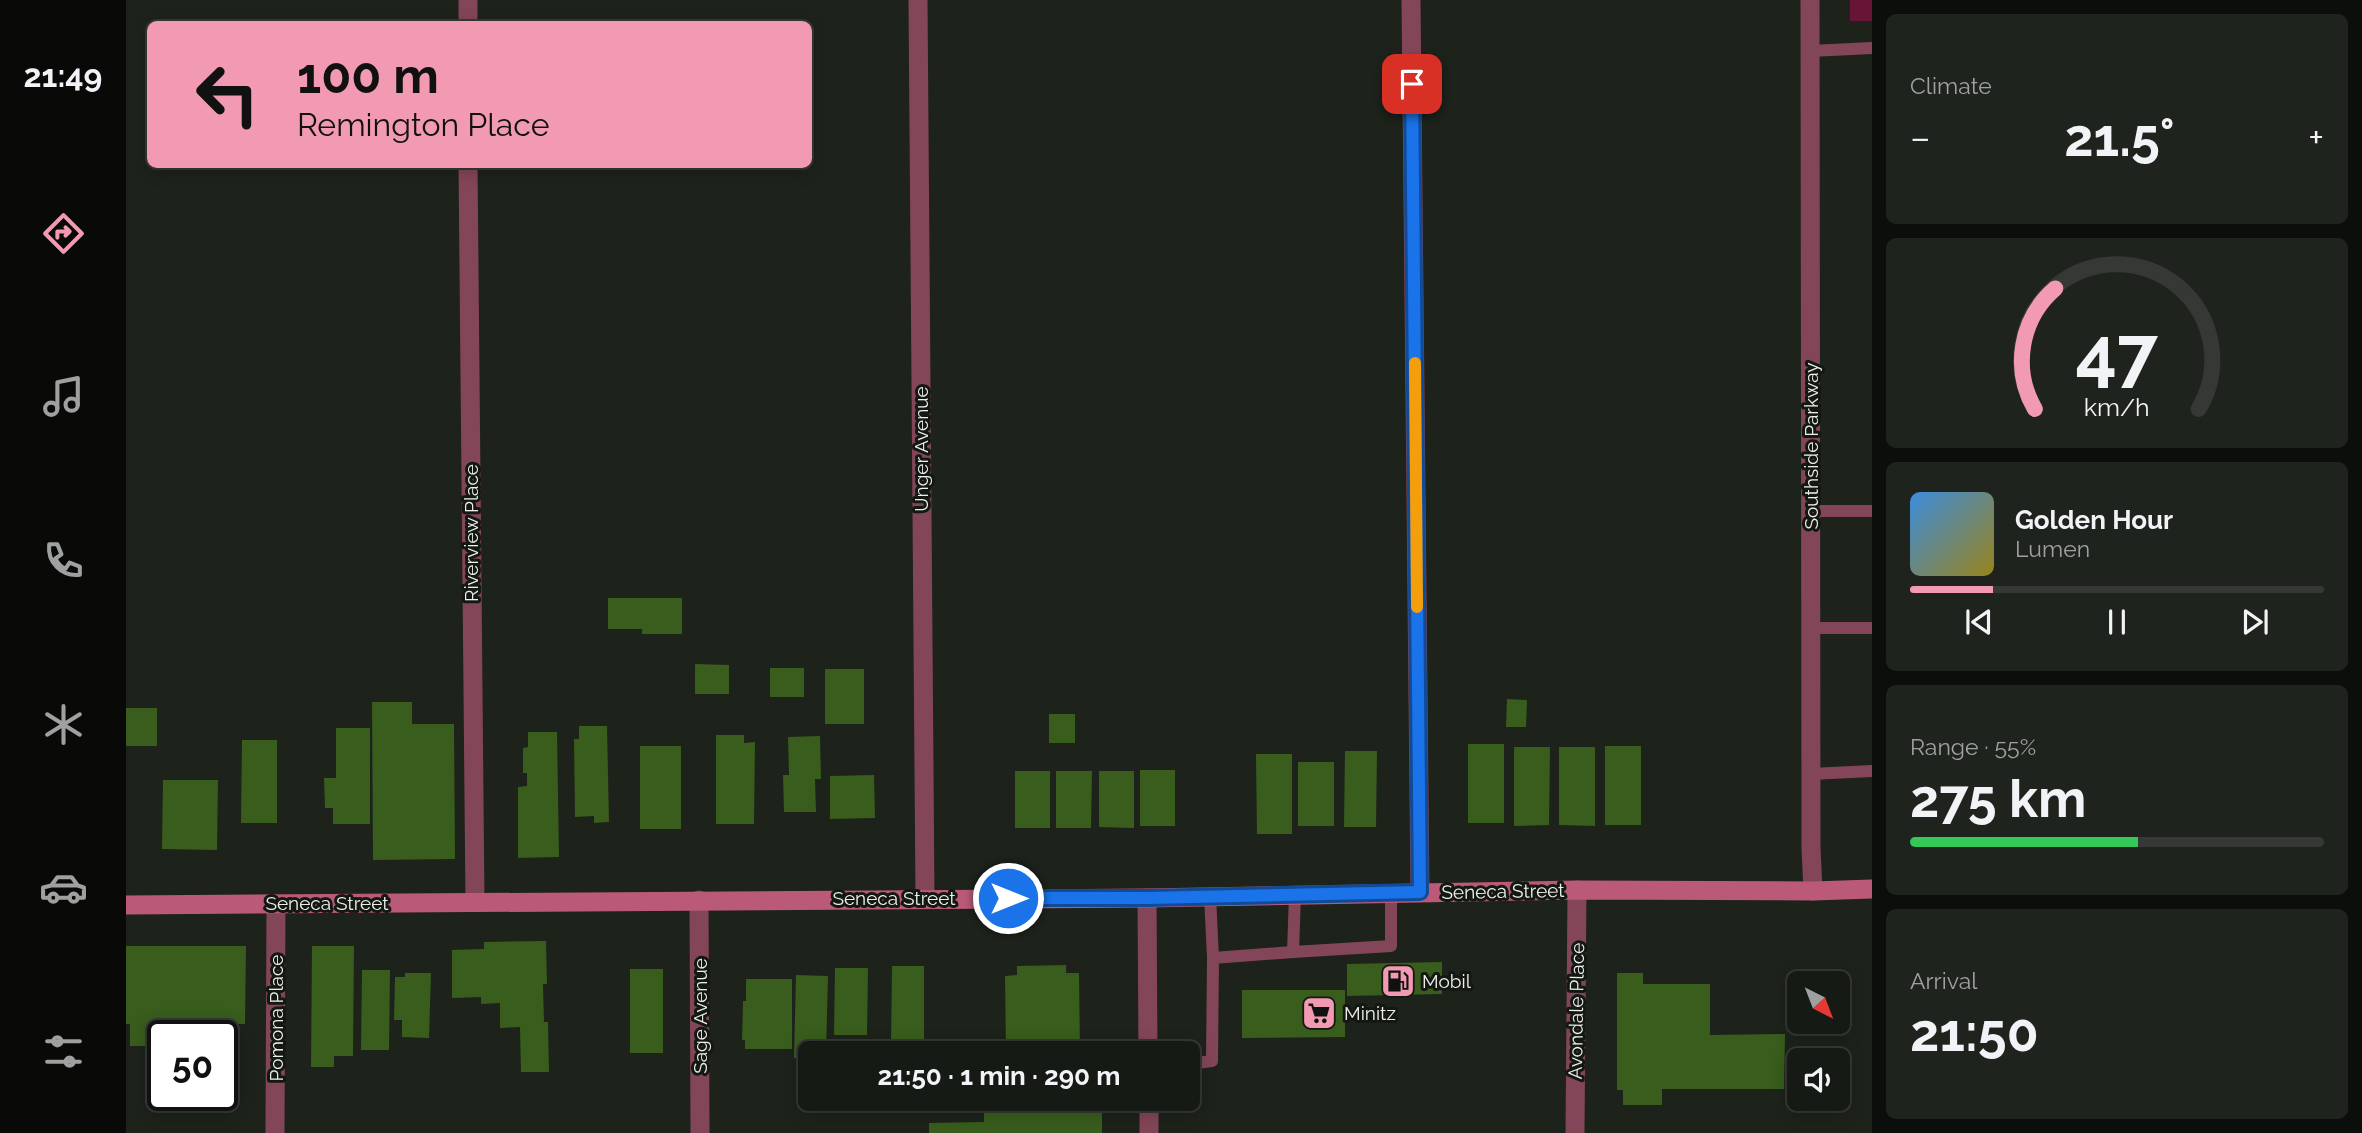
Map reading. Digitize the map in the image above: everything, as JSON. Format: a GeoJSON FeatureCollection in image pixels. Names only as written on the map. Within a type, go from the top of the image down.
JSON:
{"type":"FeatureCollection","features":[{"type":"Feature","properties":{"kind":"main road","name":"Seneca Street"},"geometry":{"type":"LineString","coordinates":[[126,905],[1147,898],[1577,890],[1872,889]]}},
{"type":"Feature","properties":{"kind":"street"},"geometry":{"type":"LineString","coordinates":[[468,0],[468,21]]}},
{"type":"Feature","properties":{"kind":"street","name":"Unger Avenue"},"geometry":{"type":"LineString","coordinates":[[918,0],[925,898]]}},
{"type":"Feature","properties":{"kind":"street"},"geometry":{"type":"LineString","coordinates":[[1411,0],[1420,892]]}},
{"type":"Feature","properties":{"kind":"street","name":"Southside Parkway"},"geometry":{"type":"LineString","coordinates":[[1810,0],[1813,891]]}},
{"type":"Feature","properties":{"kind":"street","name":"Riverview Place"},"geometry":{"type":"LineString","coordinates":[[468,168],[475,902]]}},
{"type":"Feature","properties":{"kind":"street","name":"Avondale Place"},"geometry":{"type":"LineString","coordinates":[[1575,1133],[1577,890]]}},
{"type":"Feature","properties":{"kind":"street"},"geometry":{"type":"LineString","coordinates":[[1147,898],[1148,1041]]}},
{"type":"Feature","properties":{"kind":"street","name":"Sage Avenue"},"geometry":{"type":"LineString","coordinates":[[699,900],[700,1133]]}},
{"type":"Feature","properties":{"kind":"street","name":"Pomona Place"},"geometry":{"type":"LineString","coordinates":[[275,1133],[276,904]]}},
{"type":"Feature","properties":{"kind":"street"},"geometry":{"type":"LineString","coordinates":[[1149,1111],[1149,1133]]}},
{"type":"Feature","properties":{"kind":"lane"},"geometry":{"type":"LineString","coordinates":[[1810,51],[1872,48]]}},
{"type":"Feature","properties":{"kind":"lane"},"geometry":{"type":"LineString","coordinates":[[1811,511],[1872,511]]}},
{"type":"Feature","properties":{"kind":"lane"},"geometry":{"type":"LineString","coordinates":[[1811,628],[1872,628]]}},
{"type":"Feature","properties":{"kind":"lane"},"geometry":{"type":"LineString","coordinates":[[1811,774],[1872,771]]}},
{"type":"Feature","properties":{"kind":"lane"},"geometry":{"type":"LineString","coordinates":[[1213,958],[1391,946],[1391,893]]}},
{"type":"Feature","properties":{"kind":"lane"},"geometry":{"type":"LineString","coordinates":[[1293,952],[1295,895]]}},
{"type":"Feature","properties":{"kind":"lane"},"geometry":{"type":"LineString","coordinates":[[1200,1062],[1212,1061],[1213,958],[1210,896]]}},
{"type":"Feature","properties":{"kind":"shaded area"},"geometry":{"type":"Polygon","coordinates":[[[1850,0],[1872,0],[1872,21],[1850,21],[1850,0]]]}},
{"type":"Feature","properties":{"kind":"building"},"geometry":{"type":"Polygon","coordinates":[[[608,598],[682,598],[682,634],[642,634],[642,629],[608,629],[608,598]]]}},
{"type":"Feature","properties":{"kind":"building"},"geometry":{"type":"Polygon","coordinates":[[[695,664],[729,665],[729,694],[695,694],[695,664]]]}},
{"type":"Feature","properties":{"kind":"building"},"geometry":{"type":"Polygon","coordinates":[[[770,668],[804,668],[804,697],[770,697],[770,668]]]}},
{"type":"Feature","properties":{"kind":"building"},"geometry":{"type":"Polygon","coordinates":[[[825,669],[864,669],[864,724],[825,724],[825,669]]]}},
{"type":"Feature","properties":{"kind":"building"},"geometry":{"type":"Polygon","coordinates":[[[1507,699],[1527,700],[1526,727],[1506,727],[1507,699]]]}},
{"type":"Feature","properties":{"kind":"building"},"geometry":{"type":"Polygon","coordinates":[[[372,702],[412,702],[412,724],[454,724],[455,859],[373,860],[372,702]]]}},
{"type":"Feature","properties":{"kind":"building"},"geometry":{"type":"Polygon","coordinates":[[[126,708],[157,708],[157,746],[126,746],[126,708]]]}},
{"type":"Feature","properties":{"kind":"building"},"geometry":{"type":"Polygon","coordinates":[[[1049,714],[1075,714],[1075,743],[1049,743],[1049,714]]]}},
{"type":"Feature","properties":{"kind":"building"},"geometry":{"type":"Polygon","coordinates":[[[579,726],[607,726],[609,822],[594,823],[594,816],[575,817],[574,739],[579,739],[579,726]]]}},
{"type":"Feature","properties":{"kind":"building"},"geometry":{"type":"Polygon","coordinates":[[[336,728],[370,728],[370,824],[333,824],[333,808],[325,808],[324,778],[336,778],[336,728]]]}},
{"type":"Feature","properties":{"kind":"building"},"geometry":{"type":"Polygon","coordinates":[[[528,732],[557,732],[559,857],[518,858],[518,787],[527,786],[527,773],[523,773],[523,748],[528,747],[528,732]]]}},
{"type":"Feature","properties":{"kind":"building"},"geometry":{"type":"Polygon","coordinates":[[[716,735],[744,735],[744,743],[755,742],[754,824],[716,824],[716,735]]]}},
{"type":"Feature","properties":{"kind":"building"},"geometry":{"type":"Polygon","coordinates":[[[820,736],[821,779],[815,779],[816,812],[784,812],[783,775],[789,775],[788,737],[820,736]]]}},
{"type":"Feature","properties":{"kind":"building"},"geometry":{"type":"Polygon","coordinates":[[[242,740],[277,740],[277,823],[241,823],[242,740]]]}},
{"type":"Feature","properties":{"kind":"building"},"geometry":{"type":"Polygon","coordinates":[[[1468,744],[1504,744],[1504,823],[1468,823],[1468,744]]]}},
{"type":"Feature","properties":{"kind":"building"},"geometry":{"type":"Polygon","coordinates":[[[640,746],[681,746],[681,829],[640,829],[640,746]]]}},
{"type":"Feature","properties":{"kind":"building"},"geometry":{"type":"Polygon","coordinates":[[[1605,746],[1641,746],[1641,825],[1605,825],[1605,746]]]}},
{"type":"Feature","properties":{"kind":"building"},"geometry":{"type":"Polygon","coordinates":[[[1514,747],[1550,747],[1549,825],[1514,826],[1514,747]]]}},
{"type":"Feature","properties":{"kind":"building"},"geometry":{"type":"Polygon","coordinates":[[[1559,747],[1595,747],[1595,826],[1559,825],[1559,747]]]}},
{"type":"Feature","properties":{"kind":"building"},"geometry":{"type":"Polygon","coordinates":[[[1345,751],[1377,751],[1376,827],[1344,827],[1345,751]]]}},
{"type":"Feature","properties":{"kind":"building"},"geometry":{"type":"Polygon","coordinates":[[[1256,754],[1292,754],[1292,834],[1257,834],[1256,754]]]}},
{"type":"Feature","properties":{"kind":"building"},"geometry":{"type":"Polygon","coordinates":[[[1298,762],[1334,762],[1334,826],[1298,826],[1298,762]]]}},
{"type":"Feature","properties":{"kind":"building"},"geometry":{"type":"Polygon","coordinates":[[[1140,770],[1175,770],[1175,826],[1140,826],[1140,770]]]}},
{"type":"Feature","properties":{"kind":"building"},"geometry":{"type":"Polygon","coordinates":[[[1015,771],[1050,771],[1050,828],[1015,828],[1015,771]]]}},
{"type":"Feature","properties":{"kind":"building"},"geometry":{"type":"Polygon","coordinates":[[[1056,771],[1092,771],[1091,828],[1056,828],[1056,771]]]}},
{"type":"Feature","properties":{"kind":"building"},"geometry":{"type":"Polygon","coordinates":[[[1099,771],[1134,771],[1134,828],[1099,827],[1099,771]]]}},
{"type":"Feature","properties":{"kind":"building"},"geometry":{"type":"Polygon","coordinates":[[[874,775],[875,818],[830,819],[830,776],[874,775]]]}},
{"type":"Feature","properties":{"kind":"building"},"geometry":{"type":"Polygon","coordinates":[[[163,780],[218,780],[217,850],[162,849],[163,780]]]}},
{"type":"Feature","properties":{"kind":"building"},"geometry":{"type":"Polygon","coordinates":[[[546,941],[547,984],[543,984],[544,1022],[548,1022],[549,1072],[521,1072],[520,1027],[500,1028],[500,1003],[481,1004],[481,997],[452,998],[452,950],[484,949],[484,942],[546,941]]]}},
{"type":"Feature","properties":{"kind":"building"},"geometry":{"type":"Polygon","coordinates":[[[126,946],[246,946],[245,1024],[238,1024],[238,1020],[147,1020],[147,1046],[130,1046],[130,1024],[126,1024],[126,946]]]}},
{"type":"Feature","properties":{"kind":"building"},"geometry":{"type":"Polygon","coordinates":[[[312,946],[354,946],[353,1056],[334,1056],[334,1067],[311,1067],[312,946]]]}},
{"type":"Feature","properties":{"kind":"building"},"geometry":{"type":"Polygon","coordinates":[[[1442,962],[1442,994],[1347,996],[1347,964],[1442,962]]]}},
{"type":"Feature","properties":{"kind":"building"},"geometry":{"type":"Polygon","coordinates":[[[1066,965],[1066,973],[1079,973],[1080,1041],[1006,1041],[1005,976],[1017,975],[1017,966],[1066,965]]]}},
{"type":"Feature","properties":{"kind":"building"},"geometry":{"type":"Polygon","coordinates":[[[892,966],[924,966],[924,1041],[891,1041],[892,966]]]}},
{"type":"Feature","properties":{"kind":"building"},"geometry":{"type":"Polygon","coordinates":[[[835,968],[868,968],[867,1035],[834,1035],[835,968]]]}},
{"type":"Feature","properties":{"kind":"building"},"geometry":{"type":"Polygon","coordinates":[[[630,969],[663,969],[663,1053],[630,1053],[630,969]]]}},
{"type":"Feature","properties":{"kind":"building"},"geometry":{"type":"Polygon","coordinates":[[[362,970],[390,970],[389,1050],[361,1050],[362,970]]]}},
{"type":"Feature","properties":{"kind":"building"},"geometry":{"type":"Polygon","coordinates":[[[405,973],[431,973],[429,1038],[402,1037],[402,1020],[394,1020],[395,977],[405,977],[405,973]]]}},
{"type":"Feature","properties":{"kind":"building"},"geometry":{"type":"Polygon","coordinates":[[[1617,973],[1643,973],[1643,984],[1710,984],[1710,1035],[1785,1034],[1784,1089],[1662,1089],[1662,1105],[1623,1105],[1623,1090],[1617,1090],[1617,973]]]}},
{"type":"Feature","properties":{"kind":"building"},"geometry":{"type":"Polygon","coordinates":[[[796,975],[828,976],[826,1041],[798,1041],[798,1058],[794,1058],[796,975]]]}},
{"type":"Feature","properties":{"kind":"building"},"geometry":{"type":"Polygon","coordinates":[[[746,979],[792,979],[792,1049],[745,1049],[745,1040],[742,1040],[746,979]]]}},
{"type":"Feature","properties":{"kind":"building"},"geometry":{"type":"Polygon","coordinates":[[[1242,990],[1345,990],[1345,1037],[1242,1038],[1242,990]]]}},
{"type":"Feature","properties":{"kind":"building"},"geometry":{"type":"Polygon","coordinates":[[[984,1111],[1102,1111],[1102,1133],[929,1133],[929,1123],[984,1122],[984,1111]]]}},
{"type":"Feature","properties":{"kind":"slow traffic"},"geometry":{"type":"LineString","coordinates":[[1415,363],[1417,607]]}},
{"type":"Feature","properties":{"kind":"place","name":"Mobil"},"geometry":{"type":"Point","coordinates":[1398,981]}},
{"type":"Feature","properties":{"kind":"place","name":"Minitz"},"geometry":{"type":"Point","coordinates":[1319,1013]}},
{"type":"Feature","properties":{"kind":"route"},"geometry":{"type":"LineString","coordinates":[[1008,898],[1420,892],[1412,84]]}}]}
